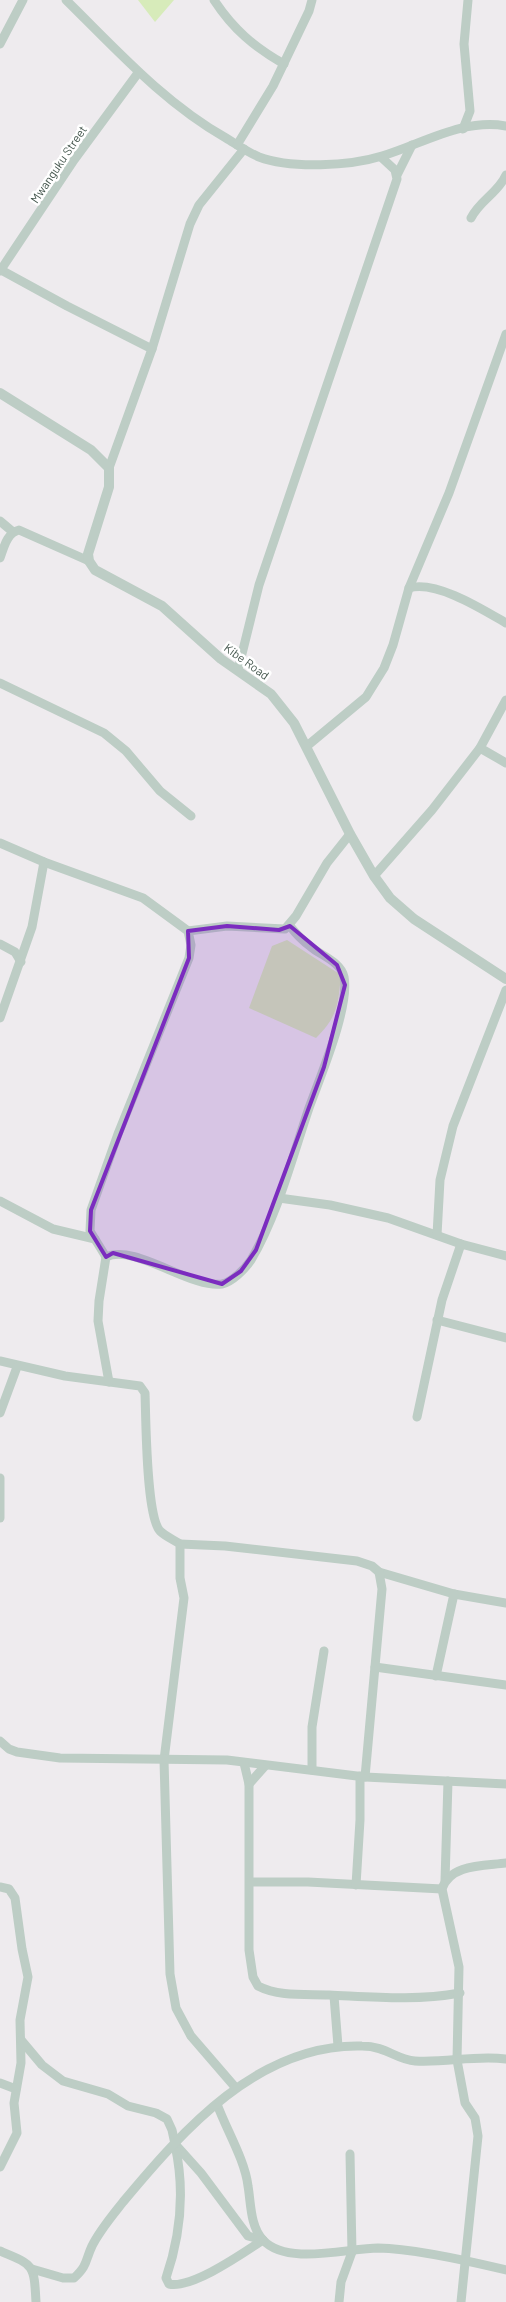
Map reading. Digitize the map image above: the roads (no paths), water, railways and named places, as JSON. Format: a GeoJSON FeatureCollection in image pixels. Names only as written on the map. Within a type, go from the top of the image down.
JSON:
{"type":"FeatureCollection","features":[{"type":"Feature","properties":{"kind":"street"},"geometry":{"type":"LineString","coordinates":[[0,44],[23,0]]}},
{"type":"Feature","properties":{"kind":"street"},"geometry":{"type":"LineString","coordinates":[[66,0],[138,73],[197,121],[258,157],[276,162],[355,162],[381,157],[430,137],[463,129],[481,126],[506,126]]}},
{"type":"Feature","properties":{"kind":"street"},"geometry":{"type":"LineString","coordinates":[[214,0],[238,32],[262,51],[284,64]]}},
{"type":"Feature","properties":{"kind":"street"},"geometry":{"type":"LineString","coordinates":[[0,521],[13,532],[26,532],[89,561],[90,547],[109,487],[109,468],[152,349],[190,224],[200,205],[241,147],[284,64],[309,12],[312,0]]}},
{"type":"Feature","properties":{"kind":"street"},"geometry":{"type":"LineString","coordinates":[[463,129],[470,111],[464,44],[468,0]]}},
{"type":"Feature","properties":{"kind":"street","name":"Mwanguku Street"},"geometry":{"type":"LineString","coordinates":[[138,73],[74,160],[1,271],[152,349]]}},
{"type":"Feature","properties":{"kind":"street"},"geometry":{"type":"LineString","coordinates":[[238,670],[259,585],[397,175],[412,145]]}},
{"type":"Feature","properties":{"kind":"street"},"geometry":{"type":"LineString","coordinates":[[381,157],[397,175]]}},
{"type":"Feature","properties":{"kind":"street"},"geometry":{"type":"LineString","coordinates":[[471,218],[480,204],[500,187],[506,175]]}},
{"type":"Feature","properties":{"kind":"street"},"geometry":{"type":"LineString","coordinates":[[307,746],[354,709],[375,684],[389,657],[409,588],[449,493],[506,334]]}},
{"type":"Feature","properties":{"kind":"street"},"geometry":{"type":"LineString","coordinates":[[0,393],[91,450],[109,468]]}},
{"type":"Feature","properties":{"kind":"street"},"geometry":{"type":"LineString","coordinates":[[0,558],[6,541],[13,532]]}},
{"type":"Feature","properties":{"kind":"street","name":"Kibe Road"},"geometry":{"type":"LineString","coordinates":[[89,561],[96,570],[162,606],[221,659],[271,694],[284,708],[307,746],[350,834],[374,876],[390,898],[414,919],[506,979]]}},
{"type":"Feature","properties":{"kind":"street"},"geometry":{"type":"LineString","coordinates":[[417,570],[426,586]]}},
{"type":"Feature","properties":{"kind":"street"},"geometry":{"type":"LineString","coordinates":[[409,588],[426,586],[464,600],[506,623]]}},
{"type":"Feature","properties":{"kind":"street"},"geometry":{"type":"LineString","coordinates":[[0,683],[74,717],[112,738],[126,751],[160,791],[192,816]]}},
{"type":"Feature","properties":{"kind":"street"},"geometry":{"type":"LineString","coordinates":[[374,876],[432,810],[480,748],[506,700]]}},
{"type":"Feature","properties":{"kind":"street"},"geometry":{"type":"LineString","coordinates":[[480,748],[506,763]]}},
{"type":"Feature","properties":{"kind":"street"},"geometry":{"type":"LineString","coordinates":[[188,931],[227,926],[279,930],[290,926],[326,862],[350,834]]}},
{"type":"Feature","properties":{"kind":"street"},"geometry":{"type":"LineString","coordinates":[[0,843],[44,862],[143,898],[188,931],[191,944],[189,958],[118,1134],[88,1222],[94,1239],[106,1257],[98,1301],[98,1321],[109,1382]]}},
{"type":"Feature","properties":{"kind":"street"},"geometry":{"type":"LineString","coordinates":[[0,1018],[21,962],[36,914],[44,862]]}},
{"type":"Feature","properties":{"kind":"street"},"geometry":{"type":"LineString","coordinates":[[106,1257],[113,1253],[127,1256],[206,1282],[222,1284],[234,1278],[249,1262],[279,1198],[335,1030],[345,985],[343,974],[337,965],[312,948],[290,926]]}},
{"type":"Feature","properties":{"kind":"street"},"geometry":{"type":"LineString","coordinates":[[0,944],[15,952],[21,962]]}},
{"type":"Feature","properties":{"kind":"street"},"geometry":{"type":"LineString","coordinates":[[437,1235],[440,1180],[453,1126],[506,990]]}},
{"type":"Feature","properties":{"kind":"street"},"geometry":{"type":"LineString","coordinates":[[279,1198],[370,1214],[461,1244],[506,1256]]}},
{"type":"Feature","properties":{"kind":"street"},"geometry":{"type":"LineString","coordinates":[[0,1201],[53,1229],[94,1239]]}},
{"type":"Feature","properties":{"kind":"street"},"geometry":{"type":"LineString","coordinates":[[417,1417],[449,1276],[461,1244]]}},
{"type":"Feature","properties":{"kind":"street"},"geometry":{"type":"LineString","coordinates":[[438,1320],[506,1338]]}},
{"type":"Feature","properties":{"kind":"street"},"geometry":{"type":"LineString","coordinates":[[0,1361],[16,1367],[46,1370],[87,1380],[140,1386],[145,1393],[147,1464],[152,1510],[159,1530],[180,1544],[225,1546],[357,1561],[372,1566],[379,1572],[454,1594],[506,1603]]}},
{"type":"Feature","properties":{"kind":"street"},"geometry":{"type":"LineString","coordinates":[[0,1413],[16,1367]]}},
{"type":"Feature","properties":{"kind":"street"},"geometry":{"type":"LineString","coordinates":[[0,1478],[0,1518]]}},
{"type":"Feature","properties":{"kind":"street"},"geometry":{"type":"LineString","coordinates":[[180,1544],[179,1570],[184,1587],[184,1613],[164,1760],[170,1974],[176,2008],[191,2036],[235,2087]]}},
{"type":"Feature","properties":{"kind":"street"},"geometry":{"type":"LineString","coordinates":[[356,1885],[362,1776],[382,1589],[379,1572]]}},
{"type":"Feature","properties":{"kind":"street"},"geometry":{"type":"LineString","coordinates":[[436,1676],[454,1594]]}},
{"type":"Feature","properties":{"kind":"street"},"geometry":{"type":"LineString","coordinates":[[312,1770],[312,1728],[324,1650]]}},
{"type":"Feature","properties":{"kind":"street"},"geometry":{"type":"LineString","coordinates":[[375,1667],[506,1686]]}},
{"type":"Feature","properties":{"kind":"street"},"geometry":{"type":"LineString","coordinates":[[0,1740],[9,1749],[17,1752],[60,1758],[198,1759],[244,1762],[362,1776],[506,1784]]}},
{"type":"Feature","properties":{"kind":"street"},"geometry":{"type":"LineString","coordinates":[[244,1762],[249,1784],[249,1958],[253,1977],[258,1986],[267,1991],[280,1994],[417,1999],[460,1993]]}},
{"type":"Feature","properties":{"kind":"street"},"geometry":{"type":"LineString","coordinates":[[249,1784],[265,1766]]}},
{"type":"Feature","properties":{"kind":"street"},"geometry":{"type":"LineString","coordinates":[[448,1781],[444,1885],[459,1967],[460,1993],[457,2060],[464,2103],[474,2118],[478,2136],[461,2302]]}},
{"type":"Feature","properties":{"kind":"street"},"geometry":{"type":"LineString","coordinates":[[250,1882],[444,1885],[456,1872],[467,1868],[506,1863]]}},
{"type":"Feature","properties":{"kind":"street"},"geometry":{"type":"LineString","coordinates":[[0,1887],[9,1889],[15,1898],[28,1977],[20,2020],[21,2063],[14,2103],[16,2133],[0,2166]]}},
{"type":"Feature","properties":{"kind":"street"},"geometry":{"type":"LineString","coordinates":[[334,1996],[338,2046]]}},
{"type":"Feature","properties":{"kind":"street"},"geometry":{"type":"LineString","coordinates":[[21,2040],[42,2065],[63,2081],[108,2094],[128,2106],[156,2113],[167,2119],[172,2130],[181,2172],[182,2199],[173,2258],[166,2278],[169,2284],[184,2283],[200,2276],[263,2240]]}},
{"type":"Feature","properties":{"kind":"street"},"geometry":{"type":"LineString","coordinates":[[32,2268],[63,2278],[74,2278],[85,2268],[92,2247],[102,2229],[175,2144],[235,2087],[287,2060],[338,2046],[376,2046],[410,2061],[457,2060],[472,2057],[506,2059]]}},
{"type":"Feature","properties":{"kind":"street"},"geometry":{"type":"LineString","coordinates":[[0,2083],[16,2089]]}},
{"type":"Feature","properties":{"kind":"street"},"geometry":{"type":"LineString","coordinates":[[217,2104],[245,2172],[254,2220],[263,2240]]}},
{"type":"Feature","properties":{"kind":"street"},"geometry":{"type":"LineString","coordinates":[[175,2144],[201,2173],[248,2236],[263,2240],[276,2248],[298,2253],[352,2252],[377,2248],[506,2270]]}},
{"type":"Feature","properties":{"kind":"street"},"geometry":{"type":"LineString","coordinates":[[338,2302],[341,2282],[352,2252],[350,2154]]}},
{"type":"Feature","properties":{"kind":"street"},"geometry":{"type":"LineString","coordinates":[[0,2250],[28,2263],[32,2268],[36,2302]]}}]}
